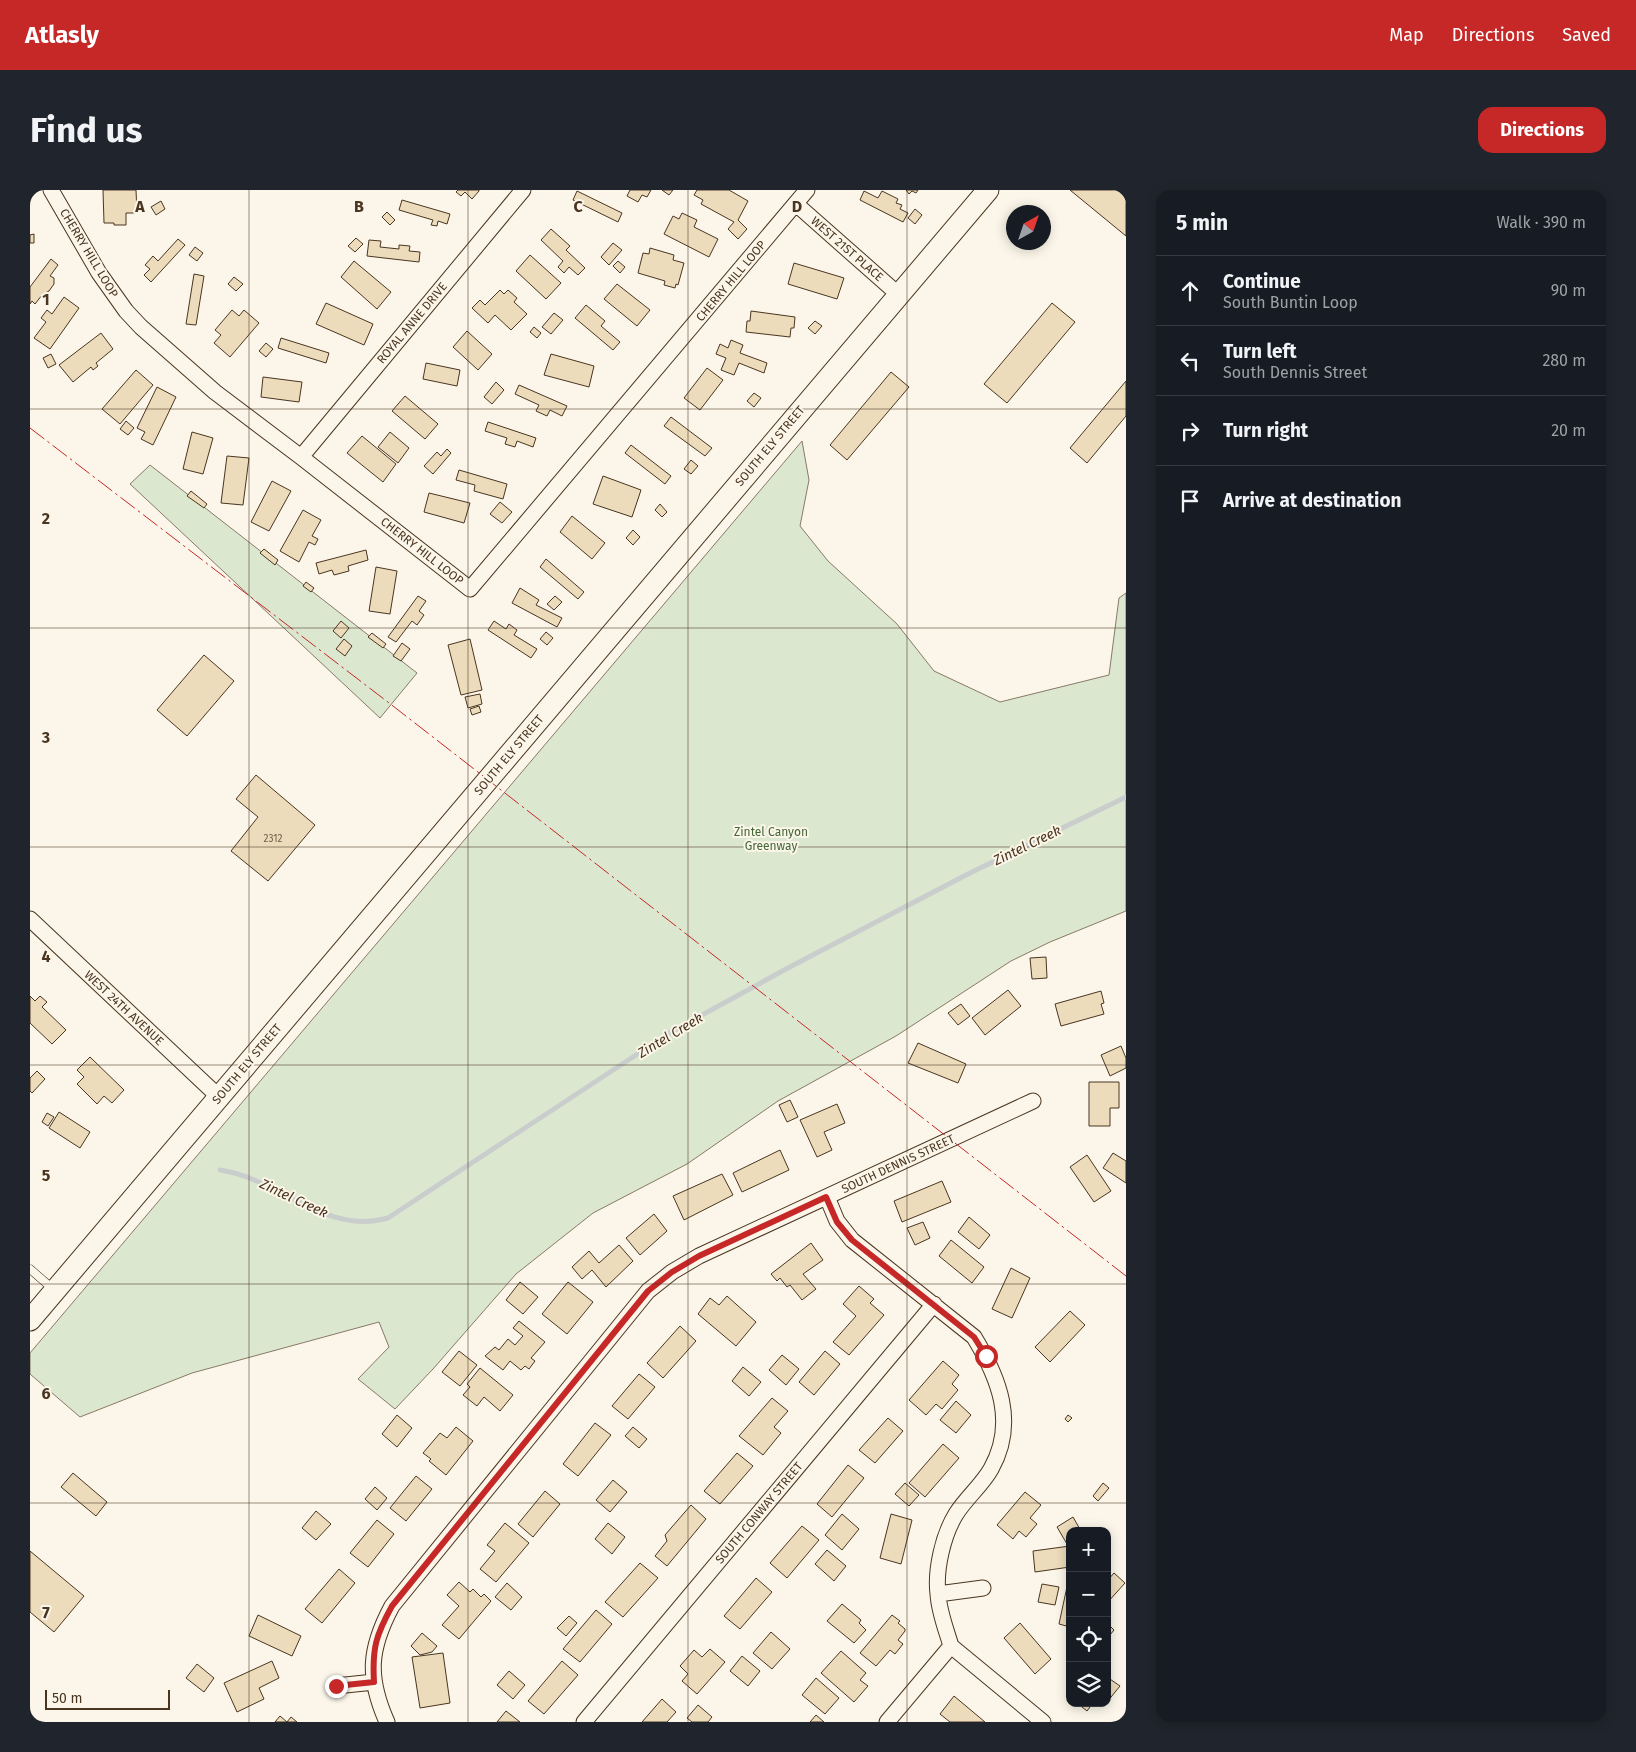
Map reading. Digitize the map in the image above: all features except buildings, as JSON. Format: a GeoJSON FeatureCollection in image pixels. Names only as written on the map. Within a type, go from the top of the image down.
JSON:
{"type":"FeatureCollection","features":[{"type":"Feature","properties":{"kind":"street","name":"CHERRY HILL LOOP"},"geometry":{"type":"LineString","coordinates":[[51,190],[99,273],[126,311],[141,327],[215,392],[470,589],[807,190]]}},
{"type":"Feature","properties":{"kind":"street","name":"ROYAL ANNE DRIVE"},"geometry":{"type":"LineString","coordinates":[[301,457],[523,190]]}},
{"type":"Feature","properties":{"kind":"street","name":"SOUTH ELY STREET"},"geometry":{"type":"LineString","coordinates":[[30,1320],[988,190]]}},
{"type":"Feature","properties":{"kind":"street","name":"WEST 21ST PLACE"},"geometry":{"type":"LineString","coordinates":[[796,204],[899,295]]}},
{"type":"Feature","properties":{"kind":"street","name":"WEST 24TH AVENUE"},"geometry":{"type":"LineString","coordinates":[[30,919],[219,1097]]}},
{"type":"Feature","properties":{"kind":"street","name":"SOUTH DENNIS STREET"},"geometry":{"type":"LineString","coordinates":[[386,1722],[379,1704],[374,1682],[374,1649],[382,1625],[392,1606],[648,1291],[672,1272],[699,1256],[1033,1101]]}},
{"type":"Feature","properties":{"kind":"street"},"geometry":{"type":"LineString","coordinates":[[826,1197],[837,1222],[852,1240],[974,1337],[986,1356],[1003,1403],[1002,1447],[991,1470],[956,1514],[946,1536],[940,1558],[938,1594],[942,1620],[951,1646],[1043,1722]]}},
{"type":"Feature","properties":{"kind":"street","name":"SOUTH CONWAY STREET"},"geometry":{"type":"LineString","coordinates":[[584,1722],[934,1304]]}},
{"type":"Feature","properties":{"kind":"street"},"geometry":{"type":"LineString","coordinates":[[938,1594],[983,1588]]}},
{"type":"Feature","properties":{"kind":"street"},"geometry":{"type":"LineString","coordinates":[[887,1722],[951,1646]]}},
{"type":"Feature","properties":{"kind":"street"},"geometry":{"type":"LineString","coordinates":[[336,1686],[374,1682]]}},
{"type":"Feature","properties":{"kind":"lane"},"geometry":{"type":"LineString","coordinates":[[30,1269],[55,1291]]}},
{"type":"Feature","properties":{"kind":"green space","name":"Zintel Canyon Greenway"},"geometry":{"type":"Polygon","coordinates":[[[802,441],[809,480],[800,526],[828,561],[897,624],[934,671],[1000,702],[1109,675],[1119,598],[1126,593],[1126,911],[1050,942],[1011,961],[896,1036],[778,1101],[687,1164],[593,1213],[516,1274],[433,1369],[395,1409],[358,1379],[389,1347],[379,1322],[192,1373],[80,1417],[30,1374],[30,1353],[802,441]]]}},
{"type":"Feature","properties":{"kind":"green space"},"geometry":{"type":"Polygon","coordinates":[[[150,465],[417,673],[380,718],[130,484],[150,465]]]}},
{"type":"Feature","properties":{"kind":"waterway","name":"Zintel Creek"},"geometry":{"type":"LineString","coordinates":[[220,1170],[262,1183],[323,1213],[344,1219],[365,1221],[388,1218],[671,1032],[786,969],[968,874],[1126,797]]}},
{"type":"Feature","properties":{"kind":"power"},"geometry":{"type":"LineString","coordinates":[[30,428],[393,706],[1126,1276]]}},
{"type":"Feature","properties":{"kind":"route"},"geometry":{"type":"LineString","coordinates":[[336,1686],[374,1682],[374,1649],[382,1625],[392,1606],[648,1291],[672,1272],[699,1256],[826,1197],[837,1222],[852,1240],[974,1337],[986,1356]]}}]}
